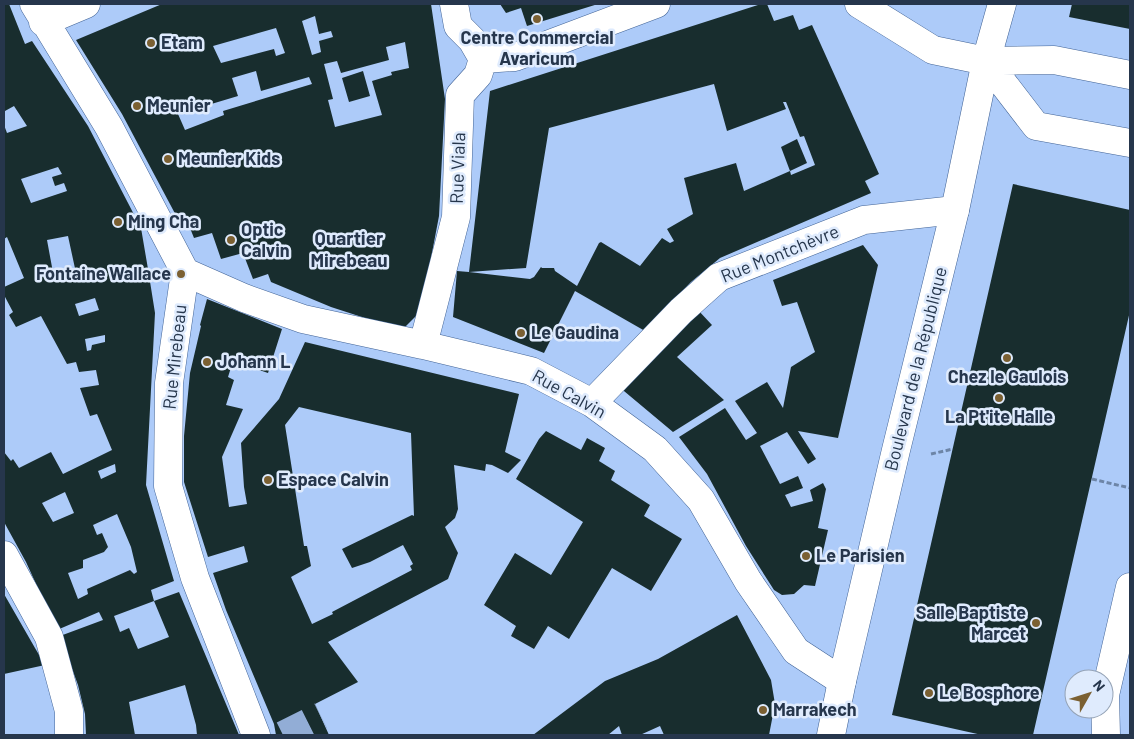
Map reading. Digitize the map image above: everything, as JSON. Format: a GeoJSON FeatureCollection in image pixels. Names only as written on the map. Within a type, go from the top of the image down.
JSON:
{"type":"FeatureCollection","features":[{"type":"Feature","properties":{"kind":"street"},"geometry":{"type":"LineString","coordinates":[[86,4],[38,13],[109,127],[185,272]]}},
{"type":"Feature","properties":{"kind":"street"},"geometry":{"type":"LineString","coordinates":[[454,4],[458,26],[472,40],[483,59],[514,56],[656,4]]}},
{"type":"Feature","properties":{"kind":"street"},"geometry":{"type":"LineString","coordinates":[[859,4],[934,50],[986,62],[1054,60],[1130,75]]}},
{"type":"Feature","properties":{"kind":"street","name":"Boulevard de la République"},"geometry":{"type":"LineString","coordinates":[[831,735],[896,450],[956,210],[986,62],[1002,4]]}},
{"type":"Feature","properties":{"kind":"street","name":"Rue Viala"},"geometry":{"type":"LineString","coordinates":[[423,345],[456,217],[460,95],[478,76],[483,59]]}},
{"type":"Feature","properties":{"kind":"street"},"geometry":{"type":"LineString","coordinates":[[986,62],[1036,126],[1130,143]]}},
{"type":"Feature","properties":{"kind":"street","name":"Rue Montchèvre"},"geometry":{"type":"LineString","coordinates":[[592,402],[681,311],[719,277],[864,220],[956,210]]}},
{"type":"Feature","properties":{"kind":"street","name":"Rue Calvin"},"geometry":{"type":"LineString","coordinates":[[185,272],[244,298],[303,319],[532,371],[592,402],[655,449],[701,500],[748,581],[796,651],[842,681]]}},
{"type":"Feature","properties":{"kind":"street","name":"Rue Mirebeau"},"geometry":{"type":"LineString","coordinates":[[185,272],[169,384],[168,486],[195,578],[256,735]]}},
{"type":"Feature","properties":{"kind":"street"},"geometry":{"type":"LineString","coordinates":[[4,555],[49,637],[69,711],[69,735]]}},
{"type":"Feature","properties":{"kind":"street"},"geometry":{"type":"LineString","coordinates":[[1106,735],[1105,695],[1130,587]]}},
{"type":"Feature","properties":{"kind":"path"},"geometry":{"type":"LineString","coordinates":[[1092,480],[1130,488]]}},
{"type":"Feature","properties":{"kind":"building"},"geometry":{"type":"Polygon","coordinates":[[[4,4],[9,4],[25,44],[32,41],[88,126],[141,228],[155,313],[146,485],[174,581],[151,590],[154,601],[179,592],[239,735],[197,735],[185,685],[129,702],[135,735],[86,735],[85,714],[78,685],[60,636],[103,620],[99,612],[57,630],[26,562],[4,522],[4,452],[11,461],[13,459],[19,468],[51,452],[63,474],[112,450],[97,414],[90,416],[80,388],[99,385],[96,370],[79,372],[76,362],[67,364],[41,316],[16,327],[9,315],[13,312],[4,295],[4,287],[24,278],[7,237],[4,239],[4,125],[7,133],[27,126],[14,106],[5,111],[4,4]],[[58,167],[21,179],[31,203],[67,191],[64,183],[55,186],[52,177],[62,174],[58,167]],[[68,236],[47,240],[54,278],[76,273],[68,236]],[[95,298],[75,304],[79,316],[99,310],[95,298]],[[105,335],[85,339],[87,351],[91,350],[92,345],[105,342],[105,335]],[[115,464],[98,471],[101,479],[116,472],[115,464]],[[65,492],[42,503],[53,522],[74,513],[65,492]],[[117,514],[93,525],[97,535],[102,533],[108,547],[104,552],[83,560],[83,568],[68,573],[78,599],[88,594],[87,589],[130,570],[134,574],[137,572],[131,547],[117,514]],[[154,601],[114,616],[120,632],[129,628],[138,649],[169,637],[154,601]]]}},
{"type":"Feature","properties":{"kind":"building"},"geometry":{"type":"Polygon","coordinates":[[[162,4],[431,4],[445,99],[439,216],[421,311],[402,330],[331,307],[271,282],[268,274],[253,279],[243,253],[221,259],[212,233],[194,238],[186,218],[179,221],[122,114],[76,40],[162,4]],[[315,16],[302,21],[312,55],[321,52],[319,41],[333,37],[331,31],[319,34],[315,16]],[[276,28],[213,46],[221,63],[274,49],[276,56],[285,53],[276,28]],[[405,42],[386,47],[389,60],[341,73],[337,61],[324,64],[333,99],[328,100],[335,127],[382,115],[372,81],[392,75],[391,72],[409,68],[405,42]],[[256,71],[232,78],[238,96],[178,114],[185,130],[224,115],[223,111],[312,84],[309,77],[261,91],[256,71]]]}},
{"type":"Feature","properties":{"kind":"building","name":"Centre Commercial Avaricum"},"geometry":{"type":"Polygon","coordinates":[[[500,4],[598,4],[527,26],[521,8],[506,13],[500,4]]]}},
{"type":"Feature","properties":{"kind":"building"},"geometry":{"type":"Polygon","coordinates":[[[761,4],[767,4],[774,21],[793,15],[799,30],[812,25],[879,174],[865,181],[871,193],[720,258],[691,282],[645,331],[575,291],[544,353],[453,317],[457,271],[469,272],[490,91],[761,4]],[[714,84],[549,128],[526,268],[469,272],[530,279],[534,277],[541,267],[554,268],[555,271],[577,286],[601,242],[640,266],[662,238],[670,243],[674,241],[667,229],[693,214],[684,178],[736,163],[744,191],[790,171],[791,175],[815,165],[804,136],[800,137],[786,102],[783,102],[786,109],[727,131],[714,84]]]}},
{"type":"Feature","properties":{"kind":"building"},"geometry":{"type":"Polygon","coordinates":[[[1072,4],[1130,4],[1130,29],[1069,17],[1072,4]]]}},
{"type":"Feature","properties":{"kind":"building"},"geometry":{"type":"Polygon","coordinates":[[[363,71],[370,96],[349,102],[342,78],[363,71]]]}},
{"type":"Feature","properties":{"kind":"building"},"geometry":{"type":"Polygon","coordinates":[[[797,139],[807,163],[790,171],[781,147],[797,139]]]}},
{"type":"Feature","properties":{"kind":"building"},"geometry":{"type":"Polygon","coordinates":[[[1013,184],[1130,210],[1130,311],[1033,735],[982,735],[892,715],[1013,184]]]}},
{"type":"Feature","properties":{"kind":"building"},"geometry":{"type":"Polygon","coordinates":[[[863,245],[878,265],[838,438],[798,431],[816,459],[808,464],[787,432],[760,446],[780,484],[798,476],[803,488],[785,495],[791,507],[813,501],[810,490],[823,483],[826,489],[818,528],[828,530],[815,586],[804,585],[794,594],[782,595],[774,590],[746,546],[707,474],[679,437],[725,408],[746,440],[757,433],[735,401],[767,382],[783,408],[791,367],[815,352],[797,302],[782,306],[773,280],[863,245]]]}},
{"type":"Feature","properties":{"kind":"building"},"geometry":{"type":"Polygon","coordinates":[[[207,299],[282,329],[268,373],[233,361],[228,377],[234,380],[226,405],[243,409],[222,457],[229,507],[247,504],[241,443],[279,399],[305,342],[519,394],[505,452],[521,460],[508,473],[486,464],[485,471],[454,465],[458,509],[455,518],[445,527],[458,553],[448,579],[328,642],[358,682],[315,704],[329,735],[276,735],[274,724],[226,610],[213,573],[248,562],[244,546],[208,557],[184,482],[184,436],[190,373],[207,299]],[[299,407],[285,425],[304,546],[307,546],[311,566],[291,577],[312,624],[412,570],[410,566],[413,564],[403,545],[370,562],[352,568],[342,549],[412,515],[414,516],[411,433],[299,407]]]}},
{"type":"Feature","properties":{"kind":"building"},"geometry":{"type":"Polygon","coordinates":[[[697,309],[712,325],[677,357],[724,400],[673,432],[618,386],[697,309]]]}},
{"type":"Feature","properties":{"kind":"building"},"geometry":{"type":"Polygon","coordinates":[[[546,431],[581,450],[587,438],[605,448],[599,461],[615,471],[611,480],[650,505],[644,516],[682,539],[651,591],[612,568],[569,639],[548,626],[534,649],[511,636],[516,626],[484,605],[515,553],[551,575],[583,522],[516,479],[539,439],[546,431]]]}},
{"type":"Feature","properties":{"kind":"building"},"geometry":{"type":"Polygon","coordinates":[[[4,594],[35,648],[45,665],[4,674],[4,594]]]}},
{"type":"Feature","properties":{"kind":"building"},"geometry":{"type":"Polygon","coordinates":[[[737,615],[771,680],[775,704],[769,735],[664,735],[660,726],[640,735],[622,735],[619,726],[608,735],[533,735],[605,681],[658,659],[737,615]]]}},
{"type":"Feature","properties":{"kind":"tunnel"},"geometry":{"type":"LineString","coordinates":[[283,735],[321,716]]}},
{"type":"Feature","properties":{"kind":"place","name":"Centre Commercial Avaricum"},"geometry":{"type":"Point","coordinates":[537,19]}},
{"type":"Feature","properties":{"kind":"place","name":"Etam"},"geometry":{"type":"Point","coordinates":[151,43]}},
{"type":"Feature","properties":{"kind":"place","name":"Meunier"},"geometry":{"type":"Point","coordinates":[137,106]}},
{"type":"Feature","properties":{"kind":"place","name":"Meunier Kids"},"geometry":{"type":"Point","coordinates":[168,159]}},
{"type":"Feature","properties":{"kind":"place","name":"Ming Cha"},"geometry":{"type":"Point","coordinates":[118,222]}},
{"type":"Feature","properties":{"kind":"place","name":"Optic Calvin"},"geometry":{"type":"Point","coordinates":[231,240]}},
{"type":"Feature","properties":{"kind":"place","name":"Fontaine Wallace"},"geometry":{"type":"Point","coordinates":[181,274]}},
{"type":"Feature","properties":{"kind":"place","name":"Le Gaudina"},"geometry":{"type":"Point","coordinates":[521,333]}},
{"type":"Feature","properties":{"kind":"place","name":"Chez le Gaulois"},"geometry":{"type":"Point","coordinates":[1007,358]}},
{"type":"Feature","properties":{"kind":"place","name":"Johann L"},"geometry":{"type":"Point","coordinates":[207,362]}},
{"type":"Feature","properties":{"kind":"place","name":"La Pt'ite Halle"},"geometry":{"type":"Point","coordinates":[999,398]}},
{"type":"Feature","properties":{"kind":"place","name":"Espace Calvin"},"geometry":{"type":"Point","coordinates":[268,480]}},
{"type":"Feature","properties":{"kind":"place","name":"Le Parisien"},"geometry":{"type":"Point","coordinates":[806,556]}},
{"type":"Feature","properties":{"kind":"place","name":"Salle Baptiste Marcet"},"geometry":{"type":"Point","coordinates":[1036,623]}},
{"type":"Feature","properties":{"kind":"place","name":"Le Bosphore"},"geometry":{"type":"Point","coordinates":[929,693]}},
{"type":"Feature","properties":{"kind":"place","name":"Marrakech"},"geometry":{"type":"Point","coordinates":[763,710]}},
{"type":"Feature","properties":{"kind":"district","name":"Quartier Mirebeau"},"geometry":{"type":"Point","coordinates":[349,249]}}]}
